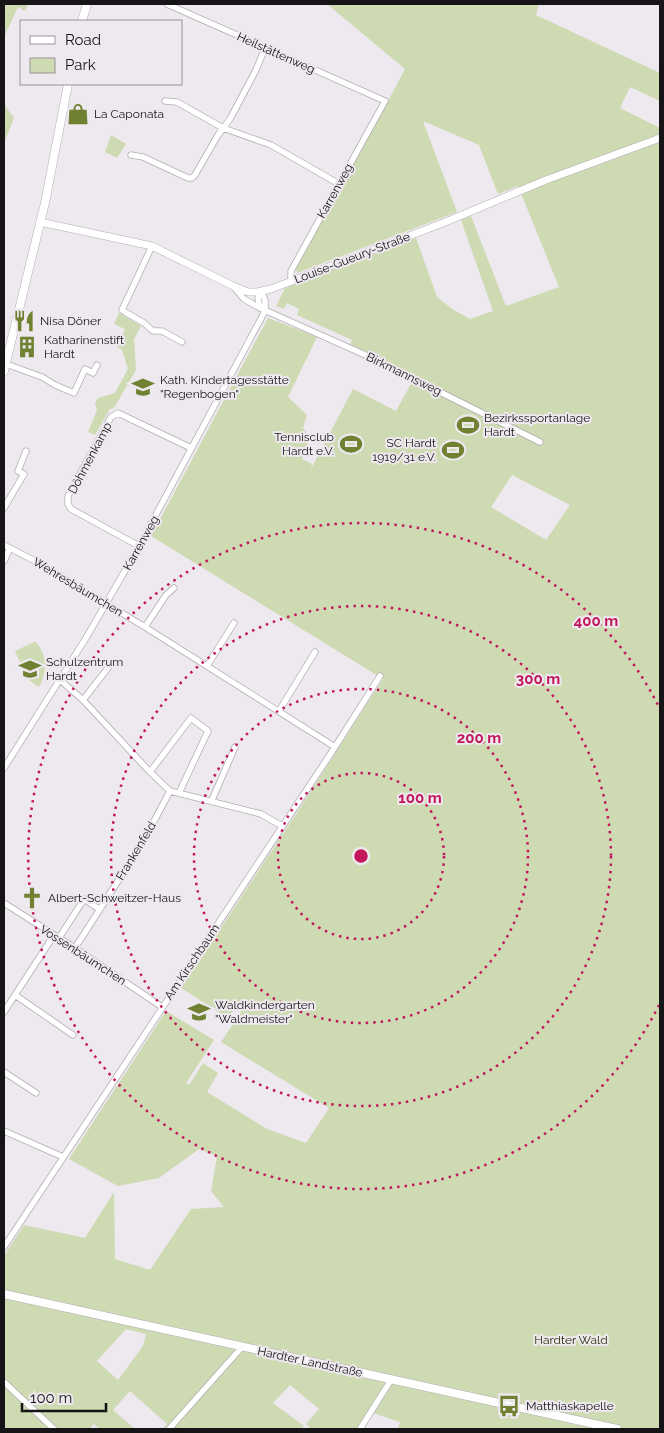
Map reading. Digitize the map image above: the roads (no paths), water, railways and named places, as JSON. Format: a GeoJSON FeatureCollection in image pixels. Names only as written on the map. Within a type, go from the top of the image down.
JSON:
{"type":"FeatureCollection","features":[{"type":"Feature","properties":{"kind":"main road"},"geometry":{"type":"LineString","coordinates":[[82,20],[87,4]]}},
{"type":"Feature","properties":{"kind":"main road"},"geometry":{"type":"LineString","coordinates":[[5,367],[40,222],[68,85]]}},
{"type":"Feature","properties":{"kind":"main road","name":"Hardter Landstraße"},"geometry":{"type":"LineString","coordinates":[[4,1294],[617,1429]]}},
{"type":"Feature","properties":{"kind":"street","name":"Heilstättenweg"},"geometry":{"type":"LineString","coordinates":[[167,4],[385,101]]}},
{"type":"Feature","properties":{"kind":"street"},"geometry":{"type":"LineString","coordinates":[[131,155],[143,156],[188,178],[196,175],[218,135],[230,119],[256,70],[265,48]]}},
{"type":"Feature","properties":{"kind":"street"},"geometry":{"type":"LineString","coordinates":[[165,101],[177,102],[223,128],[270,145],[339,184]]}},
{"type":"Feature","properties":{"kind":"street","name":"Karrenweg"},"geometry":{"type":"LineString","coordinates":[[290,282],[291,271],[385,101]]}},
{"type":"Feature","properties":{"kind":"street","name":"Louise-Gueury-Straße"},"geometry":{"type":"LineString","coordinates":[[40,222],[152,246],[233,286],[248,292],[262,291],[443,224],[546,180],[660,138]]}},
{"type":"Feature","properties":{"kind":"street"},"geometry":{"type":"LineString","coordinates":[[152,246],[122,310],[144,323],[152,331],[162,332],[182,342]]}},
{"type":"Feature","properties":{"kind":"street"},"geometry":{"type":"LineString","coordinates":[[233,286],[244,299],[263,309]]}},
{"type":"Feature","properties":{"kind":"street","name":"Karrenweg"},"geometry":{"type":"LineString","coordinates":[[4,768],[106,604],[139,546],[263,309],[258,298],[262,291]]}},
{"type":"Feature","properties":{"kind":"street","name":"Birkmannsweg"},"geometry":{"type":"LineString","coordinates":[[263,309],[372,358],[540,442]]}},
{"type":"Feature","properties":{"kind":"street"},"geometry":{"type":"LineString","coordinates":[[5,367],[42,377],[74,393],[86,369],[93,373],[96,365]]}},
{"type":"Feature","properties":{"kind":"street","name":"Döhmenkamp"},"geometry":{"type":"LineString","coordinates":[[139,546],[71,509],[68,504],[68,496],[111,417],[118,413],[191,448]]}},
{"type":"Feature","properties":{"kind":"street"},"geometry":{"type":"LineString","coordinates":[[4,508],[24,474],[18,471],[26,451]]}},
{"type":"Feature","properties":{"kind":"street","name":"Wehresbäumchen"},"geometry":{"type":"LineString","coordinates":[[4,545],[37,562],[146,627],[335,747]]}},
{"type":"Feature","properties":{"kind":"street"},"geometry":{"type":"LineString","coordinates":[[4,560],[10,548]]}},
{"type":"Feature","properties":{"kind":"street"},"geometry":{"type":"LineString","coordinates":[[146,627],[166,595],[174,588]]}},
{"type":"Feature","properties":{"kind":"street"},"geometry":{"type":"LineString","coordinates":[[208,666],[234,623]]}},
{"type":"Feature","properties":{"kind":"street"},"geometry":{"type":"LineString","coordinates":[[279,711],[315,652]]}},
{"type":"Feature","properties":{"kind":"street"},"geometry":{"type":"LineString","coordinates":[[83,700],[110,664]]}},
{"type":"Feature","properties":{"kind":"street","name":"Am Kirschbaum"},"geometry":{"type":"LineString","coordinates":[[4,1247],[380,676]]}},
{"type":"Feature","properties":{"kind":"street"},"geometry":{"type":"LineString","coordinates":[[59,679],[83,700],[170,791],[212,800],[261,814],[282,826]]}},
{"type":"Feature","properties":{"kind":"street"},"geometry":{"type":"LineString","coordinates":[[150,772],[191,718],[208,731],[179,793]]}},
{"type":"Feature","properties":{"kind":"street"},"geometry":{"type":"LineString","coordinates":[[212,800],[235,747]]}},
{"type":"Feature","properties":{"kind":"street","name":"Frankenfeld"},"geometry":{"type":"LineString","coordinates":[[75,948],[143,842],[170,791]]}},
{"type":"Feature","properties":{"kind":"street"},"geometry":{"type":"LineString","coordinates":[[4,1012],[6,1004],[15,995],[84,899],[99,910]]}},
{"type":"Feature","properties":{"kind":"street","name":"Vossenbäumchen"},"geometry":{"type":"LineString","coordinates":[[4,904],[57,936],[162,1007]]}},
{"type":"Feature","properties":{"kind":"street"},"geometry":{"type":"LineString","coordinates":[[15,995],[73,1035]]}},
{"type":"Feature","properties":{"kind":"street"},"geometry":{"type":"LineString","coordinates":[[4,1072],[36,1093]]}},
{"type":"Feature","properties":{"kind":"street"},"geometry":{"type":"LineString","coordinates":[[4,1131],[63,1157]]}},
{"type":"Feature","properties":{"kind":"street"},"geometry":{"type":"LineString","coordinates":[[169,1429],[242,1347]]}},
{"type":"Feature","properties":{"kind":"street"},"geometry":{"type":"LineString","coordinates":[[360,1429],[391,1380]]}},
{"type":"Feature","properties":{"kind":"street"},"geometry":{"type":"LineString","coordinates":[[4,1382],[54,1429]]}},
{"type":"Feature","properties":{"kind":"place","name":"La Caponata"},"geometry":{"type":"Point","coordinates":[78,114]}},
{"type":"Feature","properties":{"kind":"place","name":"Nisa Döner"},"geometry":{"type":"Point","coordinates":[24,321]}},
{"type":"Feature","properties":{"kind":"place","name":"Katharinenstift Hardt"},"geometry":{"type":"Point","coordinates":[27,347]}},
{"type":"Feature","properties":{"kind":"place","name":"Kath. Kindertagesstätte \"Regenbogen\""},"geometry":{"type":"Point","coordinates":[143,387]}},
{"type":"Feature","properties":{"kind":"place","name":"Bezirkssportanlage Hardt"},"geometry":{"type":"Point","coordinates":[468,425]}},
{"type":"Feature","properties":{"kind":"place","name":"Tennisclub Hardt e.V."},"geometry":{"type":"Point","coordinates":[351,444]}},
{"type":"Feature","properties":{"kind":"place","name":"SC Hardt 1919/31 e.V."},"geometry":{"type":"Point","coordinates":[453,450]}},
{"type":"Feature","properties":{"kind":"place","name":"Schulzentrum Hardt"},"geometry":{"type":"Point","coordinates":[30,669]}},
{"type":"Feature","properties":{"kind":"place","name":"Albert-Schweitzer-Haus"},"geometry":{"type":"Point","coordinates":[32,898]}},
{"type":"Feature","properties":{"kind":"place","name":"Waldkindergarten \"Waldmeister\""},"geometry":{"type":"Point","coordinates":[199,1012]}},
{"type":"Feature","properties":{"kind":"place","name":"Matthiaskapelle"},"geometry":{"type":"Point","coordinates":[509,1406]}},
{"type":"Feature","properties":{"kind":"park label","name":"Hardter Wald"},"geometry":{"type":"Point","coordinates":[571,1340]}}]}
